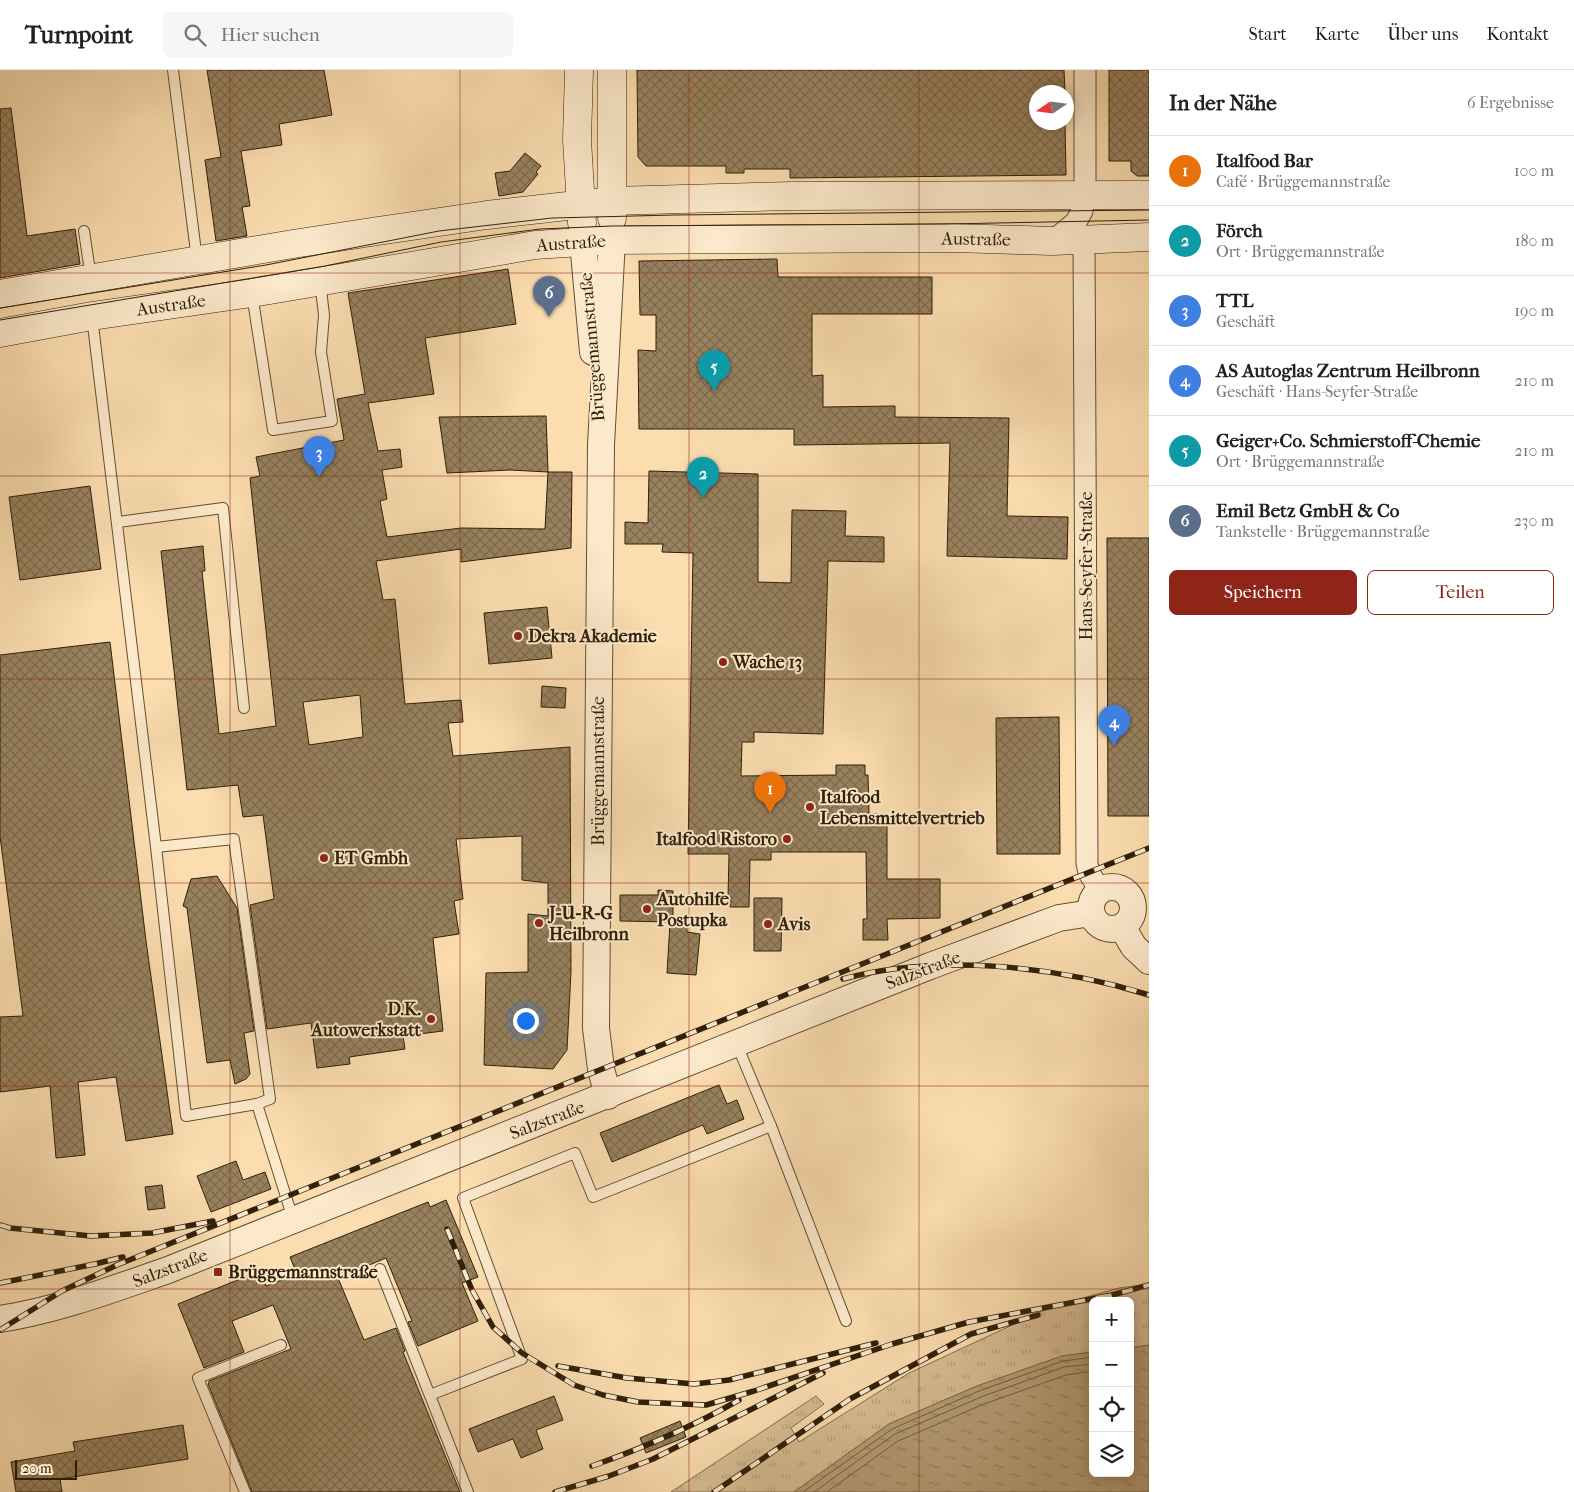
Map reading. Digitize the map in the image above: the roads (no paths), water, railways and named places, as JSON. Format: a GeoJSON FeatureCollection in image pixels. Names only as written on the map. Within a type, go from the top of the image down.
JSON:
{"type":"FeatureCollection","features":[{"type":"Feature","properties":{"kind":"main road","name":"Brüggemannstraße"},"geometry":{"type":"LineString","coordinates":[[579,70],[577,140],[583,242]]}},
{"type":"Feature","properties":{"kind":"main road","name":"Brüggemannstraße"},"geometry":{"type":"LineString","coordinates":[[612,70],[612,240]]}},
{"type":"Feature","properties":{"kind":"main road","name":"Austraße"},"geometry":{"type":"LineString","coordinates":[[0,294],[378,230],[612,201],[792,196],[1149,195]]}},
{"type":"Feature","properties":{"kind":"main road","name":"Austraße"},"geometry":{"type":"LineString","coordinates":[[0,333],[92,316],[252,293],[319,280],[535,245],[612,240],[954,238],[1053,241],[1149,237]]}},
{"type":"Feature","properties":{"kind":"street"},"geometry":{"type":"LineString","coordinates":[[1053,241],[1076,222],[1082,211],[1085,195],[1085,70]]}},
{"type":"Feature","properties":{"kind":"street","name":"Brüggemannstraße"},"geometry":{"type":"LineString","coordinates":[[608,1096],[601,1069],[596,1028],[601,445],[612,240]]}},
{"type":"Feature","properties":{"kind":"street","name":"Hans-Seyfer-Straße"},"geometry":{"type":"LineString","coordinates":[[1084,240],[1087,863],[1095,902]]}},
{"type":"Feature","properties":{"kind":"street","name":"Brüggemannstraße"},"geometry":{"type":"LineString","coordinates":[[583,242],[601,445]]}},
{"type":"Feature","properties":{"kind":"street","name":"Salzstraße"},"geometry":{"type":"LineString","coordinates":[[0,1319],[22,1316],[85,1299],[168,1270],[930,966],[1059,918],[1095,902],[1112,886],[1124,890],[1139,890]]}},
{"type":"Feature","properties":{"kind":"street"},"geometry":{"type":"LineString","coordinates":[[1095,902],[1093,919],[1103,927],[1116,929],[1122,927],[1132,916],[1132,902],[1139,890]]}},
{"type":"Feature","properties":{"kind":"street"},"geometry":{"type":"LineString","coordinates":[[1122,927],[1134,947],[1149,961]]}},
{"type":"Feature","properties":{"kind":"lane"},"geometry":{"type":"LineString","coordinates":[[173,70],[197,260]]}},
{"type":"Feature","properties":{"kind":"lane"},"geometry":{"type":"LineString","coordinates":[[84,232],[91,279]]}},
{"type":"Feature","properties":{"kind":"lane"},"geometry":{"type":"LineString","coordinates":[[252,293],[272,430],[332,421],[321,352],[324,315],[319,280]]}},
{"type":"Feature","properties":{"kind":"lane"},"geometry":{"type":"LineString","coordinates":[[92,316],[118,522],[186,1116],[257,1104],[270,1099],[234,839],[156,847]]}},
{"type":"Feature","properties":{"kind":"lane"},"geometry":{"type":"LineString","coordinates":[[118,522],[223,508],[244,708]]}},
{"type":"Feature","properties":{"kind":"lane"},"geometry":{"type":"LineString","coordinates":[[737,1044],[771,1126],[846,1321]]}},
{"type":"Feature","properties":{"kind":"lane"},"geometry":{"type":"LineString","coordinates":[[257,1104],[293,1220]]}},
{"type":"Feature","properties":{"kind":"lane"},"geometry":{"type":"LineString","coordinates":[[430,1395],[522,1359],[463,1198],[575,1153],[593,1197],[771,1126]]}},
{"type":"Feature","properties":{"kind":"lane"},"geometry":{"type":"LineString","coordinates":[[380,1269],[468,1492]]}},
{"type":"Feature","properties":{"kind":"lane"},"geometry":{"type":"LineString","coordinates":[[245,1492],[198,1378],[281,1345]]}},
{"type":"Feature","properties":{"kind":"water"},"geometry":{"type":"Polygon","coordinates":[[[1149,1345],[1149,1492],[794,1492],[889,1424],[977,1386],[1062,1356],[1089,1353],[1089,1477],[1134,1477],[1134,1347],[1149,1345]]]}},
{"type":"Feature","properties":{"kind":"tram line"},"geometry":{"type":"LineString","coordinates":[[0,308],[266,265],[439,231],[552,218],[1149,210]]}},
{"type":"Feature","properties":{"kind":"tram line"},"geometry":{"type":"LineString","coordinates":[[0,320],[325,266],[441,242],[540,229],[612,226],[947,224],[1149,220]]}},
{"type":"Feature","properties":{"kind":"railway"},"geometry":{"type":"LineString","coordinates":[[0,1330],[62,1291],[117,1265],[1149,848]]}},
{"type":"Feature","properties":{"kind":"railway"},"geometry":{"type":"LineString","coordinates":[[843,979],[880,971],[918,966],[997,966],[1075,977],[1149,995]]}},
{"type":"Feature","properties":{"kind":"railway"},"geometry":{"type":"LineString","coordinates":[[0,1225],[10,1228],[91,1236],[152,1233],[213,1221]]}},
{"type":"Feature","properties":{"kind":"railway"},"geometry":{"type":"LineString","coordinates":[[447,1229],[472,1290],[493,1327],[522,1353],[574,1385],[603,1395],[638,1402],[706,1405],[754,1391],[892,1344],[969,1322],[1107,1296]]}},
{"type":"Feature","properties":{"kind":"railway"},"geometry":{"type":"LineString","coordinates":[[0,1283],[123,1257]]}},
{"type":"Feature","properties":{"kind":"railway"},"geometry":{"type":"LineString","coordinates":[[1105,1297],[1149,1285]]}},
{"type":"Feature","properties":{"kind":"railway"},"geometry":{"type":"LineString","coordinates":[[714,1492],[850,1399],[971,1334],[1038,1315]]}},
{"type":"Feature","properties":{"kind":"railway"},"geometry":{"type":"LineString","coordinates":[[558,1366],[627,1378],[694,1384],[729,1380],[876,1343]]}},
{"type":"Feature","properties":{"kind":"railway"},"geometry":{"type":"LineString","coordinates":[[555,1492],[609,1476],[653,1459],[823,1373]]}},
{"type":"Feature","properties":{"kind":"railway"},"geometry":{"type":"LineString","coordinates":[[592,1466],[667,1436],[739,1400]]}},
{"type":"Feature","properties":{"kind":"place","name":"Emil Betz GmbH & Co"},"geometry":{"type":"Point","coordinates":[549,317]}},
{"type":"Feature","properties":{"kind":"place","name":"Geiger+Co. Schmierstoff-Chemie"},"geometry":{"type":"Point","coordinates":[714,391]}},
{"type":"Feature","properties":{"kind":"place","name":"TTL"},"geometry":{"type":"Point","coordinates":[319,477]}},
{"type":"Feature","properties":{"kind":"place","name":"Förch"},"geometry":{"type":"Point","coordinates":[703,498]}},
{"type":"Feature","properties":{"kind":"place","name":"Dekra Akademie"},"geometry":{"type":"Point","coordinates":[518,636]}},
{"type":"Feature","properties":{"kind":"place","name":"Wache 13"},"geometry":{"type":"Point","coordinates":[723,662]}},
{"type":"Feature","properties":{"kind":"place","name":"AS Autoglas Zentrum Heilbronn"},"geometry":{"type":"Point","coordinates":[1114,746]}},
{"type":"Feature","properties":{"kind":"place","name":"Italfood Lebensmittelvertrieb"},"geometry":{"type":"Point","coordinates":[810,807]}},
{"type":"Feature","properties":{"kind":"place","name":"Italfood Bar"},"geometry":{"type":"Point","coordinates":[770,813]}},
{"type":"Feature","properties":{"kind":"place","name":"Italfood Ristoro"},"geometry":{"type":"Point","coordinates":[787,839]}},
{"type":"Feature","properties":{"kind":"place","name":"ET Gmbh"},"geometry":{"type":"Point","coordinates":[324,858]}},
{"type":"Feature","properties":{"kind":"place","name":"Autohilfe Postupka"},"geometry":{"type":"Point","coordinates":[647,909]}},
{"type":"Feature","properties":{"kind":"place","name":"J⁃U⁃R⁃G Heilbronn"},"geometry":{"type":"Point","coordinates":[539,923]}},
{"type":"Feature","properties":{"kind":"place","name":"Avis"},"geometry":{"type":"Point","coordinates":[768,924]}},
{"type":"Feature","properties":{"kind":"place","name":"D.K. Autowerkstatt"},"geometry":{"type":"Point","coordinates":[431,1019]}},
{"type":"Feature","properties":{"kind":"place","name":"Brüggemannstraße"},"geometry":{"type":"Point","coordinates":[218,1272]}}]}
